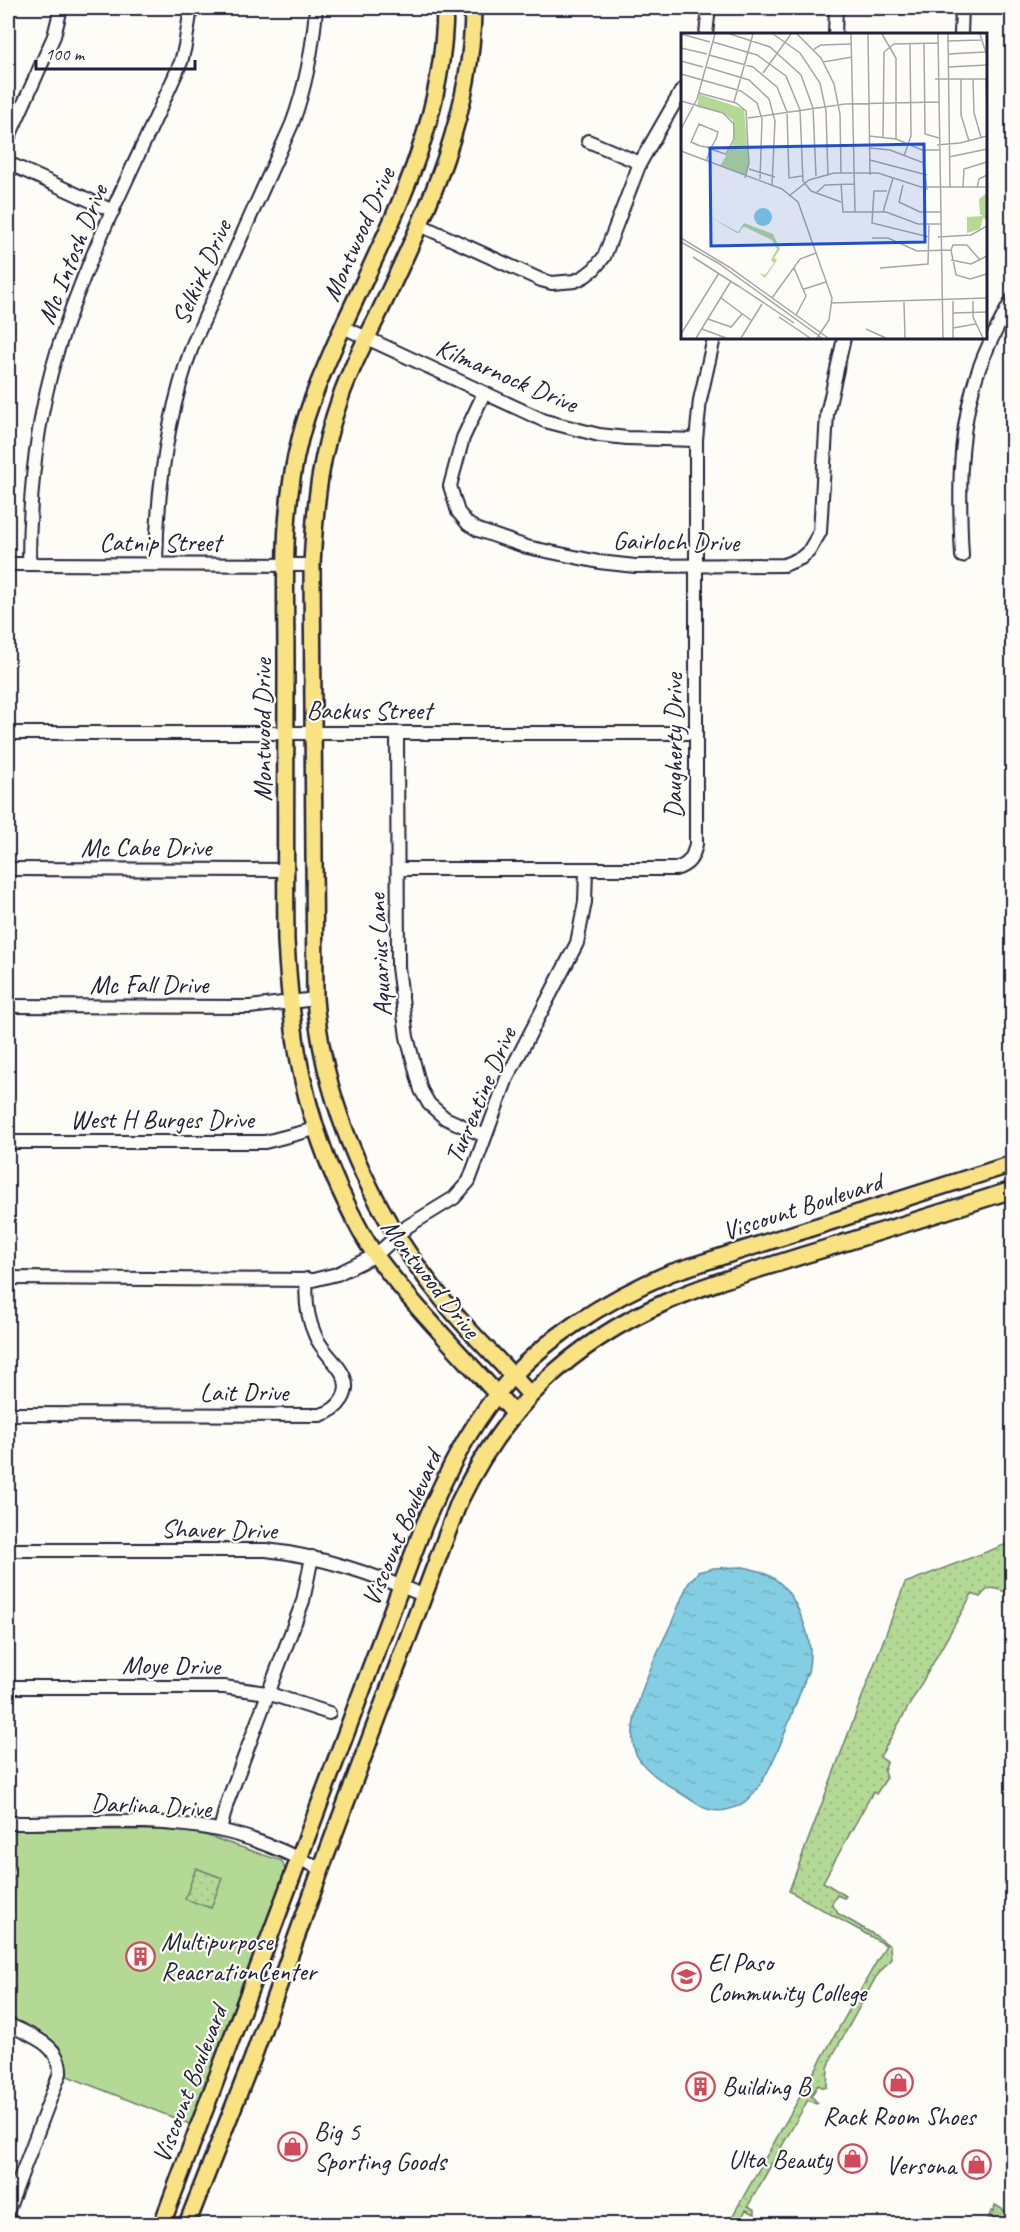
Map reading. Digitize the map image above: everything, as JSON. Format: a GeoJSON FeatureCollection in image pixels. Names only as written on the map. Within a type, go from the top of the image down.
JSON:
{"type":"FeatureCollection","features":[{"type":"Feature","properties":{"kind":"main road","name":"Montwood Drive"},"geometry":{"type":"LineString","coordinates":[[445,8],[445,34],[429,128],[417,161],[320,378],[299,441],[288,506],[285,565],[285,870],[289,1001],[298,1066],[315,1129],[348,1208],[376,1255],[456,1351],[514,1413]]}},
{"type":"Feature","properties":{"kind":"main road","name":"Montwood Drive"},"geometry":{"type":"LineString","coordinates":[[473,8],[471,54],[459,116],[443,171],[342,393],[324,451],[315,504],[312,565],[315,999],[321,1048],[333,1096],[367,1184],[397,1237],[443,1300],[530,1395]]}},
{"type":"Feature","properties":{"kind":"main road","name":"Viscount Boulevard"},"geometry":{"type":"LineString","coordinates":[[162,2224],[401,1586],[441,1486],[477,1420],[497,1393],[513,1375],[573,1326],[607,1303],[644,1284],[1012,1164]]}},
{"type":"Feature","properties":{"kind":"main road","name":"Viscount Boulevard"},"geometry":{"type":"LineString","coordinates":[[187,2224],[252,2060],[459,1502],[489,1446],[514,1413],[560,1367],[608,1332],[668,1301],[714,1284],[1012,1190]]}},
{"type":"Feature","properties":{"kind":"main road"},"geometry":{"type":"LineString","coordinates":[[912,1196],[920,1219]]}},
{"type":"Feature","properties":{"kind":"main road"},"geometry":{"type":"LineString","coordinates":[[706,1262],[714,1284]]}},
{"type":"Feature","properties":{"kind":"street"},"geometry":{"type":"LineString","coordinates":[[8,139],[54,36],[61,8]]}},
{"type":"Feature","properties":{"kind":"street","name":"Mc Intosh Drive"},"geometry":{"type":"LineString","coordinates":[[29,564],[32,481],[47,390],[69,316],[112,211],[181,62],[191,8]]}},
{"type":"Feature","properties":{"kind":"street","name":"Selkirk Drive"},"geometry":{"type":"LineString","coordinates":[[156,564],[160,486],[166,443],[183,373],[302,99],[313,42],[316,8]]}},
{"type":"Feature","properties":{"kind":"street"},"geometry":{"type":"LineString","coordinates":[[706,33],[709,8]]}},
{"type":"Feature","properties":{"kind":"street"},"geometry":{"type":"LineString","coordinates":[[835,33],[836,8]]}},
{"type":"Feature","properties":{"kind":"street"},"geometry":{"type":"LineString","coordinates":[[961,33],[962,8]]}},
{"type":"Feature","properties":{"kind":"street"},"geometry":{"type":"LineString","coordinates":[[420,225],[541,280],[552,283],[575,281],[594,269],[604,257],[640,163],[681,92]]}},
{"type":"Feature","properties":{"kind":"street"},"geometry":{"type":"LineString","coordinates":[[588,141],[640,163]]}},
{"type":"Feature","properties":{"kind":"street"},"geometry":{"type":"LineString","coordinates":[[8,163],[112,211]]}},
{"type":"Feature","properties":{"kind":"street"},"geometry":{"type":"LineString","coordinates":[[962,556],[961,480],[966,421],[973,387],[984,357],[1012,300]]}},
{"type":"Feature","properties":{"kind":"street","name":"Kilmarnock Drive"},"geometry":{"type":"LineString","coordinates":[[343,327],[545,421],[572,429],[627,438],[696,440]]}},
{"type":"Feature","properties":{"kind":"street","name":"Daugherty Drive"},"geometry":{"type":"LineString","coordinates":[[398,869],[675,869],[689,862],[694,855],[696,844],[696,440],[700,400],[714,339]]}},
{"type":"Feature","properties":{"kind":"street","name":"Gairloch Drive"},"geometry":{"type":"LineString","coordinates":[[483,393],[463,438],[450,486],[458,512],[468,524],[478,530],[562,556],[635,566],[784,565],[801,558],[815,542],[821,525],[827,414],[844,339]]}},
{"type":"Feature","properties":{"kind":"street","name":"Catnip Street"},"geometry":{"type":"LineString","coordinates":[[8,564],[312,565]]}},
{"type":"Feature","properties":{"kind":"street","name":"Backus Street"},"geometry":{"type":"LineString","coordinates":[[8,733],[695,733]]}},
{"type":"Feature","properties":{"kind":"street","name":"Aquarius Lane"},"geometry":{"type":"LineString","coordinates":[[397,734],[397,939],[400,995],[407,1037],[421,1090],[429,1104],[438,1113],[485,1136]]}},
{"type":"Feature","properties":{"kind":"street","name":"Mc Cabe Drive"},"geometry":{"type":"LineString","coordinates":[[8,869],[285,870]]}},
{"type":"Feature","properties":{"kind":"street","name":"Turrentine Drive"},"geometry":{"type":"LineString","coordinates":[[8,1278],[307,1279],[337,1274],[376,1255],[421,1217],[454,1198],[475,1168],[507,1078],[577,943],[585,902],[586,870]]}},
{"type":"Feature","properties":{"kind":"street","name":"Mc Fall Drive"},"geometry":{"type":"LineString","coordinates":[[8,1006],[250,1007],[315,999]]}},
{"type":"Feature","properties":{"kind":"street","name":"West H Burges Drive"},"geometry":{"type":"LineString","coordinates":[[8,1142],[264,1142],[315,1129]]}},
{"type":"Feature","properties":{"kind":"street","name":"Lait Drive"},"geometry":{"type":"LineString","coordinates":[[8,1414],[320,1415],[329,1413],[343,1399],[345,1379],[323,1350],[314,1333],[306,1302],[307,1279]]}},
{"type":"Feature","properties":{"kind":"street","name":"Shaver Drive"},"geometry":{"type":"LineString","coordinates":[[8,1550],[266,1550],[312,1557],[357,1570],[423,1595]]}},
{"type":"Feature","properties":{"kind":"street"},"geometry":{"type":"LineString","coordinates":[[220,1830],[227,1803],[303,1601],[312,1557]]}},
{"type":"Feature","properties":{"kind":"street","name":"Moye Drive"},"geometry":{"type":"LineString","coordinates":[[8,1687],[224,1687],[267,1693],[329,1713]]}},
{"type":"Feature","properties":{"kind":"street","name":"Darlina Drive"},"geometry":{"type":"LineString","coordinates":[[8,1823],[158,1823],[220,1830],[299,1858],[321,1869]]}},
{"type":"Feature","properties":{"kind":"street"},"geometry":{"type":"LineString","coordinates":[[8,2024],[50,2046],[60,2065],[60,2073],[8,2210]]}},
{"type":"Feature","properties":{"kind":"street"},"geometry":{"type":"LineString","coordinates":[[8,2221],[16,2224]]}},
{"type":"Feature","properties":{"kind":"green space"},"geometry":{"type":"Polygon","coordinates":[[[1012,1542],[1012,1593],[992,1588],[980,1597],[972,1594],[880,1757],[887,1762],[884,1770],[886,1779],[876,1794],[873,1792],[823,1882],[846,1896],[844,1898],[837,1895],[831,1905],[837,1913],[890,1946],[891,1959],[876,1977],[833,2055],[828,2068],[827,2087],[818,2085],[811,2096],[818,2103],[808,2100],[748,2206],[755,2210],[755,2214],[746,2210],[738,2224],[728,2224],[886,1945],[789,1891],[905,1583],[1012,1542]]]}},
{"type":"Feature","properties":{"kind":"green space"},"geometry":{"type":"Polygon","coordinates":[[[8,1830],[158,1830],[199,1833],[282,1861],[287,1875],[192,2125],[67,2076],[59,2046],[8,2017],[8,1830]]]}},
{"type":"Feature","properties":{"kind":"green space"},"geometry":{"type":"Polygon","coordinates":[[[196,1868],[222,1878],[211,1908],[185,1899],[196,1868]]]}},
{"type":"Feature","properties":{"kind":"green space"},"geometry":{"type":"Polygon","coordinates":[[[995,2205],[1012,2215],[1012,2224],[984,2224],[987,2219],[990,2220],[989,2216],[992,2211],[994,2212],[995,2205]]]}},
{"type":"Feature","properties":{"kind":"water"},"geometry":{"type":"Polygon","coordinates":[[[743,1567],[765,1573],[788,1591],[807,1634],[810,1646],[809,1665],[783,1737],[760,1785],[739,1805],[718,1811],[697,1804],[664,1783],[642,1764],[633,1743],[633,1726],[650,1669],[688,1584],[698,1572],[714,1568],[743,1567]]]}},
{"type":"Feature","properties":{"kind":"place","name":"Multipurpose ReacrationCenter"},"geometry":{"type":"Point","coordinates":[140,1956]}},
{"type":"Feature","properties":{"kind":"place","name":"El Paso Community College"},"geometry":{"type":"Point","coordinates":[687,1977]}},
{"type":"Feature","properties":{"kind":"place","name":"Rack Room Shoes"},"geometry":{"type":"Point","coordinates":[899,2082]}},
{"type":"Feature","properties":{"kind":"place","name":"Building B"},"geometry":{"type":"Point","coordinates":[701,2086]}},
{"type":"Feature","properties":{"kind":"place","name":"Big 5 Sporting Goods"},"geometry":{"type":"Point","coordinates":[293,2146]}},
{"type":"Feature","properties":{"kind":"place","name":"Ulta Beauty"},"geometry":{"type":"Point","coordinates":[853,2159]}},
{"type":"Feature","properties":{"kind":"place","name":"Versona"},"geometry":{"type":"Point","coordinates":[977,2165]}}]}
